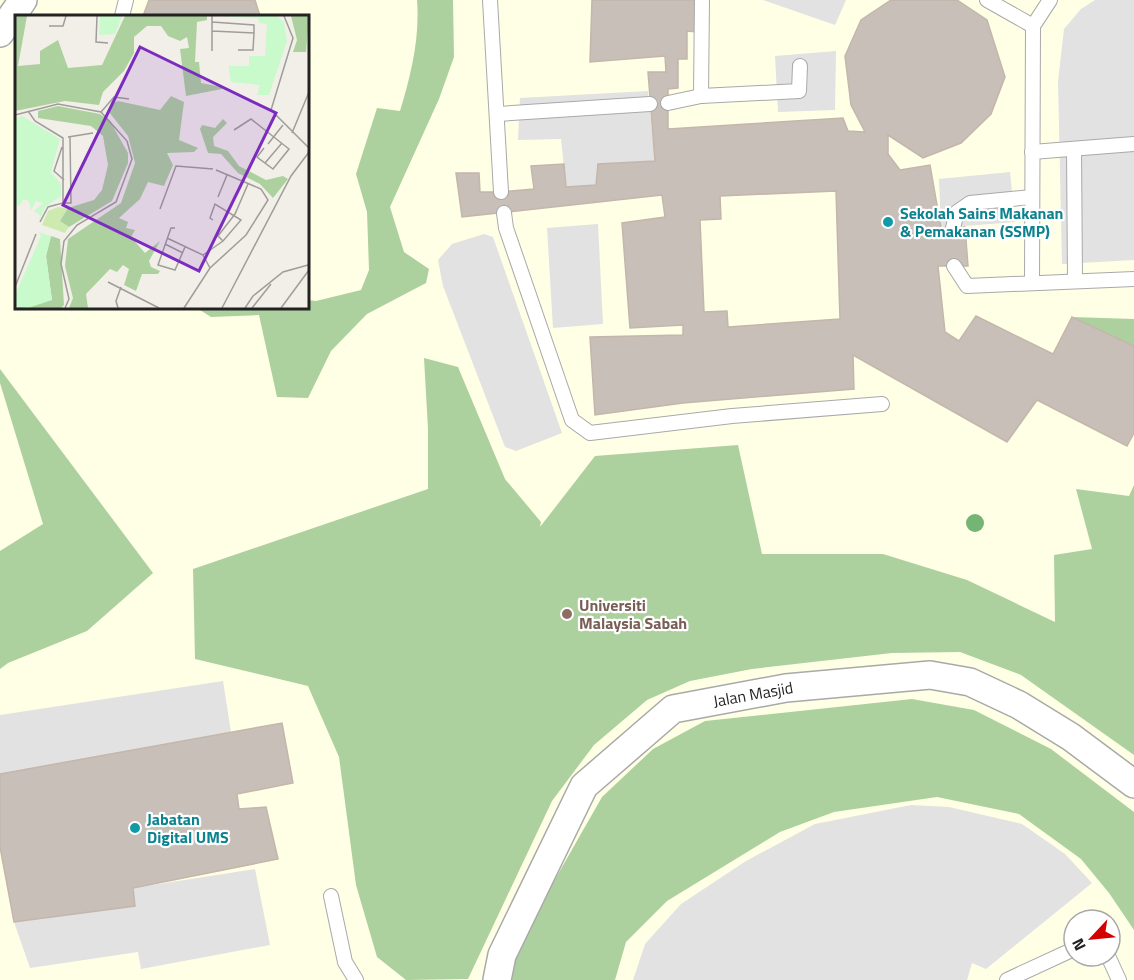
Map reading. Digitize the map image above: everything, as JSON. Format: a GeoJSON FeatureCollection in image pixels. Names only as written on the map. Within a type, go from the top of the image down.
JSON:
{"type":"FeatureCollection","features":[{"type":"Feature","properties":{"kind":"street"},"geometry":{"type":"LineString","coordinates":[[0,33],[23,0]]}},
{"type":"Feature","properties":{"kind":"street","name":"Jalan Masjid"},"geometry":{"type":"LineString","coordinates":[[497,980],[502,955],[584,786],[673,709],[786,688],[930,675],[970,682],[1018,705],[1071,736],[1134,784]]}},
{"type":"Feature","properties":{"kind":"lane"},"geometry":{"type":"LineString","coordinates":[[122,15],[126,0]]}},
{"type":"Feature","properties":{"kind":"lane"},"geometry":{"type":"LineString","coordinates":[[490,0],[501,192]]}},
{"type":"Feature","properties":{"kind":"lane"},"geometry":{"type":"LineString","coordinates":[[701,96],[702,0]]}},
{"type":"Feature","properties":{"kind":"lane"},"geometry":{"type":"LineString","coordinates":[[987,0],[1033,26]]}},
{"type":"Feature","properties":{"kind":"lane"},"geometry":{"type":"LineString","coordinates":[[1032,284],[1033,26],[1050,0]]}},
{"type":"Feature","properties":{"kind":"lane"},"geometry":{"type":"LineString","coordinates":[[668,103],[701,96],[799,91],[800,66]]}},
{"type":"Feature","properties":{"kind":"lane"},"geometry":{"type":"LineString","coordinates":[[498,114],[650,104]]}},
{"type":"Feature","properties":{"kind":"lane"},"geometry":{"type":"LineString","coordinates":[[1032,152],[1134,144]]}},
{"type":"Feature","properties":{"kind":"lane"},"geometry":{"type":"LineString","coordinates":[[1074,149],[1075,279]]}},
{"type":"Feature","properties":{"kind":"lane"},"geometry":{"type":"LineString","coordinates":[[953,228],[957,212],[970,202],[1032,197]]}},
{"type":"Feature","properties":{"kind":"lane"},"geometry":{"type":"LineString","coordinates":[[504,213],[509,239],[572,420],[590,433],[732,416],[882,404]]}},
{"type":"Feature","properties":{"kind":"lane"},"geometry":{"type":"LineString","coordinates":[[954,266],[967,286],[1032,284],[1075,279],[1134,279]]}},
{"type":"Feature","properties":{"kind":"lane"},"geometry":{"type":"LineString","coordinates":[[331,896],[345,962],[356,980]]}},
{"type":"Feature","properties":{"kind":"lane"},"geometry":{"type":"LineString","coordinates":[[1007,980],[1062,955]]}},
{"type":"Feature","properties":{"kind":"shaded area","name":"Universiti Malaysia Sabah"},"geometry":{"type":"Polygon","coordinates":[[[0,0],[1134,0],[1134,980],[0,980],[0,0]]]}},
{"type":"Feature","properties":{"kind":"shaded area"},"geometry":{"type":"Polygon","coordinates":[[[763,0],[846,0],[835,25],[763,0]]]}},
{"type":"Feature","properties":{"kind":"shaded area"},"geometry":{"type":"Polygon","coordinates":[[[1095,0],[1134,0],[1134,260],[1062,264],[1058,81],[1064,29],[1081,9],[1095,0]]]}},
{"type":"Feature","properties":{"kind":"shaded area"},"geometry":{"type":"Polygon","coordinates":[[[836,51],[835,110],[778,112],[775,56],[836,51]]]}},
{"type":"Feature","properties":{"kind":"shaded area"},"geometry":{"type":"Polygon","coordinates":[[[648,91],[655,161],[598,164],[596,185],[566,187],[561,139],[518,140],[520,98],[648,91]]]}},
{"type":"Feature","properties":{"kind":"shaded area"},"geometry":{"type":"Polygon","coordinates":[[[1010,172],[1015,222],[941,228],[939,179],[1010,172]]]}},
{"type":"Feature","properties":{"kind":"shaded area"},"geometry":{"type":"Polygon","coordinates":[[[598,224],[603,324],[553,328],[547,228],[598,224]]]}},
{"type":"Feature","properties":{"kind":"shaded area"},"geometry":{"type":"Polygon","coordinates":[[[484,234],[493,237],[562,433],[516,451],[505,447],[443,286],[438,260],[452,244],[484,234]]]}},
{"type":"Feature","properties":{"kind":"shaded area"},"geometry":{"type":"Polygon","coordinates":[[[223,681],[231,732],[0,774],[0,715],[223,681]]]}},
{"type":"Feature","properties":{"kind":"shaded area"},"geometry":{"type":"Polygon","coordinates":[[[911,805],[949,807],[1022,824],[1065,854],[1092,883],[986,969],[972,963],[967,980],[633,980],[645,944],[681,904],[746,861],[815,824],[911,805]]]}},
{"type":"Feature","properties":{"kind":"shaded area"},"geometry":{"type":"Polygon","coordinates":[[[255,869],[270,945],[141,969],[138,952],[30,968],[14,922],[135,906],[133,888],[255,869]]]}},
{"type":"Feature","properties":{"kind":"green space"},"geometry":{"type":"Polygon","coordinates":[[[417,0],[453,0],[454,57],[439,99],[390,207],[404,252],[429,269],[426,283],[367,314],[331,351],[308,398],[277,397],[259,315],[211,317],[199,309],[309,309],[309,300],[316,301],[361,290],[369,270],[367,212],[356,174],[377,108],[400,111],[414,56],[417,0]]]}},
{"type":"Feature","properties":{"kind":"green space"},"geometry":{"type":"Polygon","coordinates":[[[1072,317],[1134,319],[1134,346],[1072,317]]]}},
{"type":"Feature","properties":{"kind":"green space"},"geometry":{"type":"Polygon","coordinates":[[[424,358],[458,367],[505,479],[541,522],[540,527],[595,456],[738,445],[762,554],[883,554],[967,580],[1055,622],[1054,555],[1092,549],[1076,489],[1129,496],[1134,485],[1134,755],[1021,675],[960,652],[892,653],[752,669],[690,681],[647,700],[594,745],[552,801],[468,979],[406,980],[377,957],[356,885],[339,757],[308,686],[195,659],[193,569],[428,489],[428,429],[424,358]]]}},
{"type":"Feature","properties":{"kind":"green space"},"geometry":{"type":"Polygon","coordinates":[[[0,369],[153,573],[87,631],[8,663],[0,669],[0,551],[43,524],[0,383],[0,369]]]}},
{"type":"Feature","properties":{"kind":"green space"},"geometry":{"type":"Polygon","coordinates":[[[912,699],[974,710],[1051,749],[1134,812],[1134,930],[1122,912],[1122,908],[1119,908],[1081,859],[1019,814],[937,797],[834,812],[780,832],[667,901],[626,942],[615,980],[512,980],[518,944],[602,797],[653,749],[705,721],[912,699]]]}},
{"type":"Feature","properties":{"kind":"building"},"geometry":{"type":"Polygon","coordinates":[[[149,0],[255,0],[260,15],[143,15],[149,0]]]}},
{"type":"Feature","properties":{"kind":"building","name":"Sekolah Sains Makanan & Pemakanan (SSMP)"},"geometry":{"type":"Polygon","coordinates":[[[592,0],[697,0],[697,32],[687,31],[687,59],[678,59],[678,88],[668,89],[668,129],[843,118],[848,131],[865,132],[851,105],[845,56],[861,20],[891,0],[957,0],[987,20],[1005,77],[991,114],[961,143],[923,158],[888,135],[888,154],[900,170],[930,165],[941,228],[965,227],[968,266],[938,266],[945,332],[959,341],[976,316],[1053,354],[1072,317],[1134,346],[1134,433],[1127,446],[1037,400],[1007,442],[853,355],[854,389],[683,403],[595,415],[590,337],[683,335],[683,325],[630,328],[622,223],[665,217],[662,195],[462,217],[456,173],[479,173],[480,192],[501,192],[534,189],[531,166],[564,164],[566,187],[596,185],[598,164],[655,161],[648,72],[666,72],[665,56],[590,62],[592,0]],[[836,191],[720,196],[721,219],[700,220],[704,312],[727,311],[728,327],[840,319],[836,191]]]}},
{"type":"Feature","properties":{"kind":"building","name":"Jabatan Digital UMS"},"geometry":{"type":"Polygon","coordinates":[[[282,723],[293,783],[237,794],[239,809],[266,807],[278,859],[133,888],[135,906],[14,922],[0,847],[0,774],[282,723]]]}},
{"type":"Feature","properties":{"kind":"place","name":"Sekolah Sains Makanan & Pemakanan (SSMP)"},"geometry":{"type":"Point","coordinates":[888,222]}},
{"type":"Feature","properties":{"kind":"place","name":"Universiti Malaysia Sabah"},"geometry":{"type":"Point","coordinates":[567,614]}},
{"type":"Feature","properties":{"kind":"place","name":"Jabatan Digital UMS"},"geometry":{"type":"Point","coordinates":[135,828]}}]}
